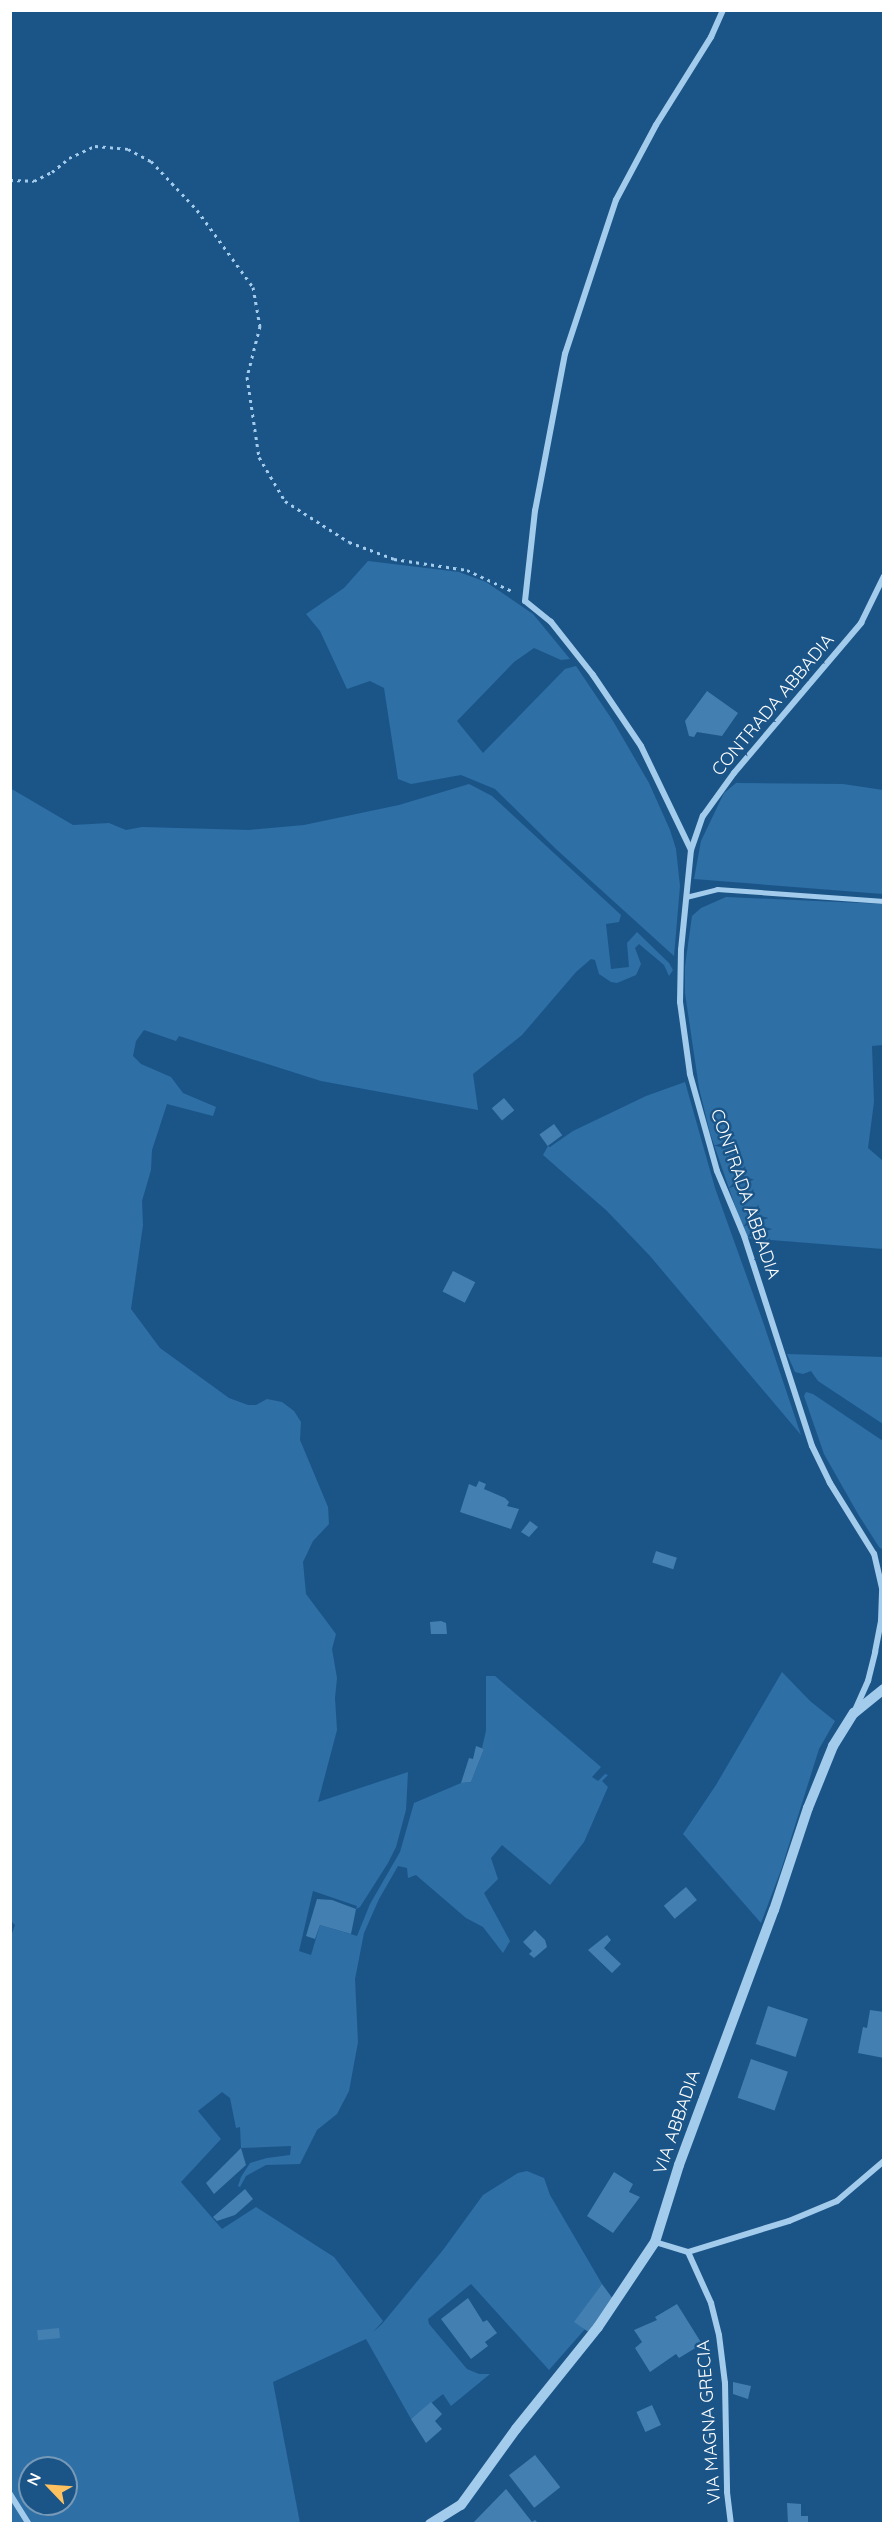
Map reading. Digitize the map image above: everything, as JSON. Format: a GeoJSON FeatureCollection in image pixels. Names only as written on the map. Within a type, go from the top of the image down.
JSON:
{"type":"FeatureCollection","features":[{"type":"Feature","properties":{"kind":"street"},"geometry":{"type":"LineString","coordinates":[[691,850],[641,746],[593,675],[551,622],[525,601],[535,511],[565,354],[612,211],[656,125],[711,37],[723,10]]}},
{"type":"Feature","properties":{"kind":"street","name":"CONTRADA ABBADIA"},"geometry":{"type":"LineString","coordinates":[[854,1713],[868,1681],[881,1621],[882,1588],[874,1554],[830,1483],[812,1446],[745,1238],[711,1149],[690,1074],[680,1002],[691,850],[703,816],[734,772],[861,623],[884,576]]}},
{"type":"Feature","properties":{"kind":"street","name":"VIA ABBADIA"},"geometry":{"type":"LineString","coordinates":[[430,2523],[461,2505],[516,2429],[598,2327],[655,2242],[679,2165],[774,1910],[807,1808],[834,1746],[854,1713],[884,1689]]}},
{"type":"Feature","properties":{"kind":"street"},"geometry":{"type":"LineString","coordinates":[[655,2242],[688,2252],[789,2221],[837,2201],[884,2161]]}},
{"type":"Feature","properties":{"kind":"street","name":"VIA MAGNA GRECIA"},"geometry":{"type":"LineString","coordinates":[[688,2252],[711,2303],[719,2335],[725,2383],[727,2492],[731,2523]]}},
{"type":"Feature","properties":{"kind":"street"},"geometry":{"type":"LineString","coordinates":[[10,2494],[29,2523]]}},
{"type":"Feature","properties":{"kind":"lane"},"geometry":{"type":"LineString","coordinates":[[686,897],[717,889],[884,901]]}},
{"type":"Feature","properties":{"kind":"path"},"geometry":{"type":"LineString","coordinates":[[10,180],[33,181],[52,172],[69,158],[96,146],[128,149],[151,161],[197,210],[253,288],[260,326],[247,377],[259,458],[285,501],[349,542],[394,559],[467,570],[513,591],[525,601]]}},
{"type":"Feature","properties":{"kind":"shaded area"},"geometry":{"type":"Polygon","coordinates":[[[368,561],[459,572],[486,582],[533,614],[570,659],[561,660],[534,648],[514,662],[457,721],[483,753],[565,669],[576,666],[613,721],[649,783],[670,830],[676,849],[680,886],[674,956],[556,849],[495,789],[461,775],[411,784],[398,779],[384,688],[370,681],[347,689],[320,631],[306,614],[344,588],[368,561]]]}},
{"type":"Feature","properties":{"kind":"shaded area"},"geometry":{"type":"Polygon","coordinates":[[[736,783],[843,784],[883,790],[883,894],[694,879],[701,841],[724,793],[736,783]]]}},
{"type":"Feature","properties":{"kind":"shaded area"},"geometry":{"type":"Polygon","coordinates":[[[469,784],[492,796],[621,915],[619,922],[606,924],[611,969],[629,967],[627,943],[637,932],[669,963],[673,970],[669,976],[664,965],[639,944],[635,948],[641,964],[636,975],[617,983],[599,974],[595,960],[591,959],[576,972],[522,1035],[473,1074],[478,1110],[321,1081],[179,1036],[176,1041],[144,1030],[136,1041],[133,1056],[141,1064],[171,1077],[183,1093],[216,1107],[213,1116],[167,1104],[152,1150],[151,1170],[142,1201],[143,1225],[131,1309],[160,1348],[229,1398],[248,1405],[256,1405],[267,1399],[282,1402],[294,1411],[301,1422],[300,1440],[328,1507],[329,1524],[313,1541],[303,1562],[306,1594],[336,1634],[332,1649],[337,1678],[335,1698],[337,1730],[318,1802],[408,1772],[406,1810],[396,1847],[388,1863],[360,1907],[356,1909],[357,1906],[313,1891],[299,1951],[311,1955],[320,1925],[357,1936],[370,1904],[400,1852],[414,1803],[461,1783],[471,1782],[484,1749],[482,1748],[486,1731],[486,1676],[495,1676],[601,1767],[592,1777],[598,1781],[605,1774],[608,1775],[602,1781],[608,1787],[584,1842],[550,1885],[502,1845],[491,1858],[498,1879],[484,1893],[510,1941],[503,1953],[483,1927],[466,1918],[416,1875],[408,1878],[407,1868],[398,1866],[379,1899],[364,1933],[355,1979],[358,2042],[349,2091],[337,2114],[317,2130],[300,2164],[266,2165],[246,2176],[240,2187],[238,2186],[241,2177],[250,2163],[290,2155],[291,2146],[241,2148],[240,2127],[236,2128],[230,2098],[222,2092],[198,2111],[221,2139],[181,2182],[222,2229],[256,2207],[334,2257],[383,2321],[373,2332],[382,2324],[443,2250],[483,2195],[518,2173],[527,2171],[544,2178],[550,2195],[602,2284],[575,2322],[585,2329],[549,2370],[471,2284],[428,2319],[429,2324],[467,2369],[479,2374],[490,2374],[451,2406],[443,2394],[411,2419],[366,2339],[273,2382],[300,2523],[11,2523],[10,1939],[15,1925],[10,1920],[10,788],[73,825],[109,823],[126,830],[142,827],[249,830],[304,825],[399,805],[469,784]]]}},
{"type":"Feature","properties":{"kind":"shaded area"},"geometry":{"type":"Polygon","coordinates":[[[726,897],[883,904],[883,1045],[872,1046],[874,1102],[868,1148],[883,1161],[883,1249],[746,1238],[710,1133],[699,1088],[685,993],[685,966],[692,916],[701,908],[726,897]]]}},
{"type":"Feature","properties":{"kind":"shaded area"},"geometry":{"type":"Polygon","coordinates":[[[685,1082],[715,1188],[801,1435],[650,1256],[607,1211],[543,1155],[548,1146],[550,1147],[573,1131],[646,1096],[685,1082]]]}},
{"type":"Feature","properties":{"kind":"shaded area"},"geometry":{"type":"Polygon","coordinates":[[[787,1354],[883,1357],[883,1424],[818,1381],[811,1371],[803,1374],[795,1372],[787,1354]]]}},
{"type":"Feature","properties":{"kind":"shaded area"},"geometry":{"type":"Polygon","coordinates":[[[806,1392],[813,1394],[883,1441],[883,1550],[858,1514],[824,1454],[804,1396],[806,1392]]]}},
{"type":"Feature","properties":{"kind":"shaded area"},"geometry":{"type":"Polygon","coordinates":[[[782,1672],[810,1701],[835,1721],[819,1749],[781,1870],[761,1923],[683,1834],[716,1785],[782,1672]]]}},
{"type":"Feature","properties":{"kind":"building"},"geometry":{"type":"Polygon","coordinates":[[[707,691],[738,713],[722,736],[697,732],[694,737],[689,736],[685,721],[707,691]]]}},
{"type":"Feature","properties":{"kind":"building"},"geometry":{"type":"Polygon","coordinates":[[[504,1098],[514,1110],[502,1121],[492,1108],[504,1098]]]}},
{"type":"Feature","properties":{"kind":"building"},"geometry":{"type":"Polygon","coordinates":[[[554,1124],[562,1135],[548,1146],[539,1135],[554,1124]]]}},
{"type":"Feature","properties":{"kind":"building"},"geometry":{"type":"Polygon","coordinates":[[[453,1271],[475,1282],[465,1303],[443,1291],[453,1271]]]}},
{"type":"Feature","properties":{"kind":"building"},"geometry":{"type":"Polygon","coordinates":[[[479,1481],[486,1484],[484,1489],[505,1498],[509,1502],[507,1506],[519,1509],[511,1529],[460,1512],[469,1484],[476,1487],[479,1481]]]}},
{"type":"Feature","properties":{"kind":"building"},"geometry":{"type":"Polygon","coordinates":[[[530,1521],[538,1527],[529,1537],[521,1532],[530,1521]]]}},
{"type":"Feature","properties":{"kind":"building"},"geometry":{"type":"Polygon","coordinates":[[[656,1551],[677,1558],[673,1569],[652,1562],[656,1551]]]}},
{"type":"Feature","properties":{"kind":"building"},"geometry":{"type":"Polygon","coordinates":[[[430,1622],[446,1623],[447,1634],[431,1634],[430,1622]]]}},
{"type":"Feature","properties":{"kind":"building"},"geometry":{"type":"Polygon","coordinates":[[[476,1746],[484,1749],[471,1782],[461,1783],[469,1758],[473,1759],[476,1746]]]}},
{"type":"Feature","properties":{"kind":"building"},"geometry":{"type":"Polygon","coordinates":[[[686,1887],[697,1900],[675,1919],[664,1906],[686,1887]]]}},
{"type":"Feature","properties":{"kind":"building"},"geometry":{"type":"Polygon","coordinates":[[[317,1899],[332,1900],[356,1909],[351,1934],[320,1925],[315,1939],[306,1936],[317,1899]]]}},
{"type":"Feature","properties":{"kind":"building"},"geometry":{"type":"Polygon","coordinates":[[[535,1930],[545,1940],[547,1947],[534,1958],[529,1954],[532,1951],[523,1942],[535,1930]]]}},
{"type":"Feature","properties":{"kind":"building"},"geometry":{"type":"Polygon","coordinates":[[[607,1935],[611,1940],[604,1948],[621,1964],[612,1973],[588,1950],[607,1935]]]}},
{"type":"Feature","properties":{"kind":"building"},"geometry":{"type":"Polygon","coordinates":[[[768,2006],[808,2019],[796,2057],[756,2044],[768,2006]]]}},
{"type":"Feature","properties":{"kind":"building"},"geometry":{"type":"Polygon","coordinates":[[[870,2010],[884,2012],[884,2058],[858,2053],[863,2027],[867,2028],[870,2010]]]}},
{"type":"Feature","properties":{"kind":"building"},"geometry":{"type":"Polygon","coordinates":[[[751,2059],[788,2072],[775,2110],[738,2098],[751,2059]]]}},
{"type":"Feature","properties":{"kind":"building"},"geometry":{"type":"Polygon","coordinates":[[[241,2148],[246,2165],[214,2194],[206,2183],[241,2148]]]}},
{"type":"Feature","properties":{"kind":"building"},"geometry":{"type":"Polygon","coordinates":[[[614,2172],[633,2184],[629,2192],[640,2197],[613,2233],[587,2216],[614,2172]]]}},
{"type":"Feature","properties":{"kind":"building"},"geometry":{"type":"Polygon","coordinates":[[[245,2189],[253,2199],[235,2215],[217,2221],[213,2217],[245,2189]]]}},
{"type":"Feature","properties":{"kind":"building"},"geometry":{"type":"Polygon","coordinates":[[[602,2284],[613,2299],[590,2333],[574,2322],[602,2284]]]}},
{"type":"Feature","properties":{"kind":"building"},"geometry":{"type":"Polygon","coordinates":[[[468,2298],[483,2322],[487,2320],[497,2333],[485,2342],[488,2346],[471,2359],[441,2319],[468,2298]]]}},
{"type":"Feature","properties":{"kind":"building"},"geometry":{"type":"Polygon","coordinates":[[[677,2304],[702,2344],[679,2358],[676,2354],[650,2372],[635,2348],[642,2342],[634,2330],[657,2320],[655,2317],[677,2304]]]}},
{"type":"Feature","properties":{"kind":"building"},"geometry":{"type":"Polygon","coordinates":[[[59,2328],[60,2338],[38,2340],[37,2330],[59,2328]]]}},
{"type":"Feature","properties":{"kind":"building"},"geometry":{"type":"Polygon","coordinates":[[[733,2382],[751,2386],[748,2399],[733,2394],[733,2382]]]}},
{"type":"Feature","properties":{"kind":"building"},"geometry":{"type":"Polygon","coordinates":[[[431,2402],[442,2414],[435,2421],[442,2429],[426,2443],[411,2419],[431,2402]]]}},
{"type":"Feature","properties":{"kind":"building"},"geometry":{"type":"Polygon","coordinates":[[[652,2405],[661,2425],[645,2432],[636,2412],[652,2405]]]}},
{"type":"Feature","properties":{"kind":"building"},"geometry":{"type":"Polygon","coordinates":[[[535,2455],[560,2487],[534,2508],[509,2475],[535,2455]]]}},
{"type":"Feature","properties":{"kind":"building"},"geometry":{"type":"Polygon","coordinates":[[[506,2489],[532,2522],[535,2520],[539,2524],[472,2524],[506,2489]]]}},
{"type":"Feature","properties":{"kind":"building"},"geometry":{"type":"Polygon","coordinates":[[[787,2503],[801,2504],[801,2516],[808,2516],[808,2523],[788,2524],[787,2503]]]}}]}
